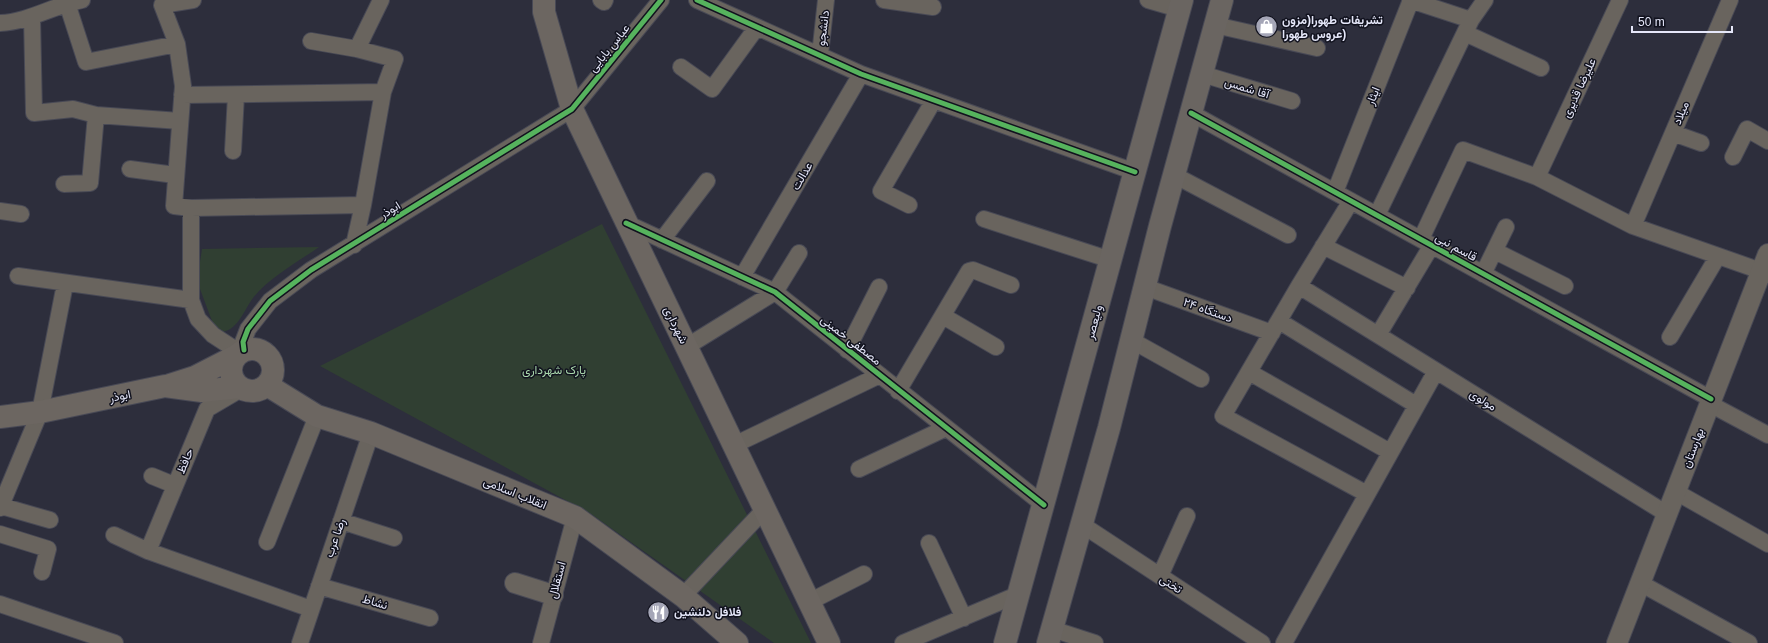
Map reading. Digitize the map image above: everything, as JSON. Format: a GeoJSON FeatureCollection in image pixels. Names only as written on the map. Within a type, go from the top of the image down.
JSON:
{"type":"FeatureCollection","features":[{"type":"Feature","properties":{"kind":"main road"},"geometry":{"type":"LineString","coordinates":[[1050,636],[1109,428],[1174,175],[1222,0]]}},
{"type":"Feature","properties":{"kind":"main road","name":"شهرداری"},"geometry":{"type":"LineString","coordinates":[[542,1],[572,109],[829,643]]}},
{"type":"Feature","properties":{"kind":"main road","name":"ولیعصر"},"geometry":{"type":"LineString","coordinates":[[1006,643],[1181,5]]}},
{"type":"Feature","properties":{"kind":"main road"},"geometry":{"type":"LineString","coordinates":[[165,386],[195,377],[237,351],[256,349],[267,355],[271,360],[273,373],[267,385],[256,391],[241,388],[236,383],[231,374],[231,364],[237,351]]}},
{"type":"Feature","properties":{"kind":"main road","name":"انقلاب اسلامی"},"geometry":{"type":"LineString","coordinates":[[267,385],[317,416],[371,433],[575,517],[683,596],[737,643]]}},
{"type":"Feature","properties":{"kind":"main road","name":"ابوذر"},"geometry":{"type":"LineString","coordinates":[[0,417],[40,412],[165,386],[202,391],[241,388]]}},
{"type":"Feature","properties":{"kind":"street"},"geometry":{"type":"LineString","coordinates":[[193,0],[162,6],[177,44],[183,86],[175,176],[174,206],[191,208],[363,205]]}},
{"type":"Feature","properties":{"kind":"street"},"geometry":{"type":"LineString","coordinates":[[357,49],[381,0]]}},
{"type":"Feature","properties":{"kind":"street"},"geometry":{"type":"LineString","coordinates":[[601,0],[604,2],[606,0]]}},
{"type":"Feature","properties":{"kind":"street","name":"عباس بابایی"},"geometry":{"type":"LineString","coordinates":[[572,109],[661,0]]}},
{"type":"Feature","properties":{"kind":"street"},"geometry":{"type":"LineString","coordinates":[[697,0],[861,74],[1135,172]]}},
{"type":"Feature","properties":{"kind":"street","name":"دانشجو"},"geometry":{"type":"LineString","coordinates":[[820,55],[826,0]]}},
{"type":"Feature","properties":{"kind":"street"},"geometry":{"type":"LineString","coordinates":[[884,0],[933,7]]}},
{"type":"Feature","properties":{"kind":"street"},"geometry":{"type":"LineString","coordinates":[[1148,0],[1181,5]]}},
{"type":"Feature","properties":{"kind":"street"},"geometry":{"type":"LineString","coordinates":[[1411,0],[1468,27],[1541,68]]}},
{"type":"Feature","properties":{"kind":"street","name":"ایثار"},"geometry":{"type":"LineString","coordinates":[[1335,192],[1411,0]]}},
{"type":"Feature","properties":{"kind":"street"},"geometry":{"type":"LineString","coordinates":[[1377,215],[1468,27],[1485,0]]}},
{"type":"Feature","properties":{"kind":"street","name":"علیرضا قدیری"},"geometry":{"type":"LineString","coordinates":[[1537,177],[1620,0]]}},
{"type":"Feature","properties":{"kind":"street","name":"میلاد"},"geometry":{"type":"LineString","coordinates":[[1634,226],[1730,0]]}},
{"type":"Feature","properties":{"kind":"street"},"geometry":{"type":"LineString","coordinates":[[0,23],[32,17],[71,1],[86,62],[177,44]]}},
{"type":"Feature","properties":{"kind":"street"},"geometry":{"type":"LineString","coordinates":[[32,17],[34,113],[73,109],[96,115],[180,121]]}},
{"type":"Feature","properties":{"kind":"street"},"geometry":{"type":"LineString","coordinates":[[1215,25],[1317,48]]}},
{"type":"Feature","properties":{"kind":"street"},"geometry":{"type":"LineString","coordinates":[[681,67],[712,89],[757,27]]}},
{"type":"Feature","properties":{"kind":"street"},"geometry":{"type":"LineString","coordinates":[[311,41],[357,49],[395,59],[383,92],[363,205],[354,244]]}},
{"type":"Feature","properties":{"kind":"street","name":"عدالت"},"geometry":{"type":"LineString","coordinates":[[742,277],[861,74]]}},
{"type":"Feature","properties":{"kind":"street","name":"آقا شمس"},"geometry":{"type":"LineString","coordinates":[[1202,74],[1292,101]]}},
{"type":"Feature","properties":{"kind":"street"},"geometry":{"type":"LineString","coordinates":[[182,95],[383,92]]}},
{"type":"Feature","properties":{"kind":"street"},"geometry":{"type":"LineString","coordinates":[[233,151],[236,95]]}},
{"type":"Feature","properties":{"kind":"street"},"geometry":{"type":"LineString","coordinates":[[909,205],[882,191],[934,100]]}},
{"type":"Feature","properties":{"kind":"street","name":"ابوذر"},"geometry":{"type":"LineString","coordinates":[[237,351],[243,342],[248,329],[270,301],[311,270],[572,109]]}},
{"type":"Feature","properties":{"kind":"street","name":"قاسم نبی"},"geometry":{"type":"LineString","coordinates":[[1191,112],[1426,242],[1768,435]]}},
{"type":"Feature","properties":{"kind":"street"},"geometry":{"type":"LineString","coordinates":[[64,184],[90,183],[96,115]]}},
{"type":"Feature","properties":{"kind":"street"},"geometry":{"type":"LineString","coordinates":[[1733,157],[1747,129],[1768,141]]}},
{"type":"Feature","properties":{"kind":"street"},"geometry":{"type":"LineString","coordinates":[[1673,133],[1701,143]]}},
{"type":"Feature","properties":{"kind":"street"},"geometry":{"type":"LineString","coordinates":[[1378,335],[1407,288],[1463,150],[1537,177],[1634,226],[1718,256],[1766,267]]}},
{"type":"Feature","properties":{"kind":"street"},"geometry":{"type":"LineString","coordinates":[[130,169],[175,176]]}},
{"type":"Feature","properties":{"kind":"street"},"geometry":{"type":"LineString","coordinates":[[1174,175],[1288,235]]}},
{"type":"Feature","properties":{"kind":"street"},"geometry":{"type":"LineString","coordinates":[[662,240],[707,181]]}},
{"type":"Feature","properties":{"kind":"street"},"geometry":{"type":"LineString","coordinates":[[1351,201],[1299,286],[1224,416],[1367,494]]}},
{"type":"Feature","properties":{"kind":"street"},"geometry":{"type":"LineString","coordinates":[[191,208],[191,300],[198,319],[213,335],[237,351]]}},
{"type":"Feature","properties":{"kind":"street"},"geometry":{"type":"LineString","coordinates":[[0,211],[21,214]]}},
{"type":"Feature","properties":{"kind":"street"},"geometry":{"type":"LineString","coordinates":[[984,219],[1111,260]]}},
{"type":"Feature","properties":{"kind":"street","name":"مصطفی خمینی"},"geometry":{"type":"LineString","coordinates":[[626,223],[775,292],[898,391],[1044,505]]}},
{"type":"Feature","properties":{"kind":"street"},"geometry":{"type":"LineString","coordinates":[[1483,274],[1506,227]]}},
{"type":"Feature","properties":{"kind":"street"},"geometry":{"type":"LineString","coordinates":[[1323,246],[1407,288]]}},
{"type":"Feature","properties":{"kind":"street"},"geometry":{"type":"LineString","coordinates":[[1495,251],[1565,286]]}},
{"type":"Feature","properties":{"kind":"street"},"geometry":{"type":"LineString","coordinates":[[686,347],[775,292],[798,253]]}},
{"type":"Feature","properties":{"kind":"street"},"geometry":{"type":"LineString","coordinates":[[1670,337],[1718,256]]}},
{"type":"Feature","properties":{"kind":"street","name":"بهارستان"},"geometry":{"type":"LineString","coordinates":[[1617,643],[1711,402],[1766,267]]}},
{"type":"Feature","properties":{"kind":"street"},"geometry":{"type":"LineString","coordinates":[[898,391],[969,271],[971,270],[1011,286]]}},
{"type":"Feature","properties":{"kind":"street"},"geometry":{"type":"LineString","coordinates":[[18,276],[65,284],[191,300]]}},
{"type":"Feature","properties":{"kind":"street"},"geometry":{"type":"LineString","coordinates":[[50,520],[0,507],[40,412],[65,284]]}},
{"type":"Feature","properties":{"kind":"street","name":"مولوی"},"geometry":{"type":"LineString","coordinates":[[1299,286],[1667,514]]}},
{"type":"Feature","properties":{"kind":"street"},"geometry":{"type":"LineString","coordinates":[[847,350],[880,287]]}},
{"type":"Feature","properties":{"kind":"street","name":"۲۴ دستگاه"},"geometry":{"type":"LineString","coordinates":[[1145,287],[1275,327],[1416,405]]}},
{"type":"Feature","properties":{"kind":"street"},"geometry":{"type":"LineString","coordinates":[[943,316],[996,347]]}},
{"type":"Feature","properties":{"kind":"street"},"geometry":{"type":"LineString","coordinates":[[1131,340],[1201,379]]}},
{"type":"Feature","properties":{"kind":"street"},"geometry":{"type":"LineString","coordinates":[[1284,643],[1436,371]]}},
{"type":"Feature","properties":{"kind":"street"},"geometry":{"type":"LineString","coordinates":[[1249,372],[1390,452]]}},
{"type":"Feature","properties":{"kind":"street"},"geometry":{"type":"LineString","coordinates":[[734,445],[880,375]]}},
{"type":"Feature","properties":{"kind":"street","name":"حافظ"},"geometry":{"type":"LineString","coordinates":[[148,551],[174,485],[207,409],[241,388]]}},
{"type":"Feature","properties":{"kind":"street"},"geometry":{"type":"LineString","coordinates":[[267,542],[317,416]]}},
{"type":"Feature","properties":{"kind":"street"},"geometry":{"type":"LineString","coordinates":[[859,469],[946,428]]}},
{"type":"Feature","properties":{"kind":"street","name":"رضا عرب"},"geometry":{"type":"LineString","coordinates":[[300,643],[371,433]]}},
{"type":"Feature","properties":{"kind":"street"},"geometry":{"type":"LineString","coordinates":[[152,476],[174,485]]}},
{"type":"Feature","properties":{"kind":"street"},"geometry":{"type":"LineString","coordinates":[[1676,492],[1768,544]]}},
{"type":"Feature","properties":{"kind":"street"},"geometry":{"type":"LineString","coordinates":[[683,596],[765,509]]}},
{"type":"Feature","properties":{"kind":"street"},"geometry":{"type":"LineString","coordinates":[[1160,576],[1187,516]]}},
{"type":"Feature","properties":{"kind":"street","name":"استقلال"},"geometry":{"type":"LineString","coordinates":[[541,643],[575,517]]}},
{"type":"Feature","properties":{"kind":"street"},"geometry":{"type":"LineString","coordinates":[[341,522],[394,538]]}},
{"type":"Feature","properties":{"kind":"street","name":"تختی"},"geometry":{"type":"LineString","coordinates":[[1081,524],[1256,641]]}},
{"type":"Feature","properties":{"kind":"street"},"geometry":{"type":"LineString","coordinates":[[0,534],[48,549],[42,572]]}},
{"type":"Feature","properties":{"kind":"street"},"geometry":{"type":"LineString","coordinates":[[114,535],[148,551],[311,609]]}},
{"type":"Feature","properties":{"kind":"street"},"geometry":{"type":"LineString","coordinates":[[929,543],[964,618]]}},
{"type":"Feature","properties":{"kind":"street"},"geometry":{"type":"LineString","coordinates":[[809,602],[864,574]]}},
{"type":"Feature","properties":{"kind":"street"},"geometry":{"type":"LineString","coordinates":[[516,583],[553,594]]}},
{"type":"Feature","properties":{"kind":"street"},"geometry":{"type":"LineString","coordinates":[[1640,583],[1749,643]]}},
{"type":"Feature","properties":{"kind":"street","name":"نشاط"},"geometry":{"type":"LineString","coordinates":[[319,586],[430,618]]}},
{"type":"Feature","properties":{"kind":"street"},"geometry":{"type":"LineString","coordinates":[[903,643],[1019,594]]}},
{"type":"Feature","properties":{"kind":"street"},"geometry":{"type":"LineString","coordinates":[[0,604],[114,643]]}},
{"type":"Feature","properties":{"kind":"street"},"geometry":{"type":"LineString","coordinates":[[1050,636],[1095,643]]}},
{"type":"Feature","properties":{"kind":"green space","name":"پارک شهرداری"},"geometry":{"type":"Polygon","coordinates":[[[602,224],[811,643],[774,643],[591,514],[320,366],[602,224]]]}},
{"type":"Feature","properties":{"kind":"green space"},"geometry":{"type":"Polygon","coordinates":[[[319,247],[266,284],[253,298],[241,318],[233,327],[223,332],[215,329],[197,281],[202,249],[319,247]]]}},
{"type":"Feature","properties":{"kind":"cycle path"},"geometry":{"type":"LineString","coordinates":[[244,350],[243,342],[248,329],[270,301],[311,270],[572,109],[661,0]]}},
{"type":"Feature","properties":{"kind":"cycle path"},"geometry":{"type":"LineString","coordinates":[[697,0],[861,74],[1135,172]]}},
{"type":"Feature","properties":{"kind":"cycle path"},"geometry":{"type":"LineString","coordinates":[[1191,113],[1711,399]]}},
{"type":"Feature","properties":{"kind":"cycle path"},"geometry":{"type":"LineString","coordinates":[[626,223],[775,292],[1044,505]]}},
{"type":"Feature","properties":{"kind":"place","name":"تشریفات طهورا(مزون عروس طهورا)"},"geometry":{"type":"Point","coordinates":[1267,27]}},
{"type":"Feature","properties":{"kind":"place","name":"فلافل دلنشین"},"geometry":{"type":"Point","coordinates":[658,612]}}]}
